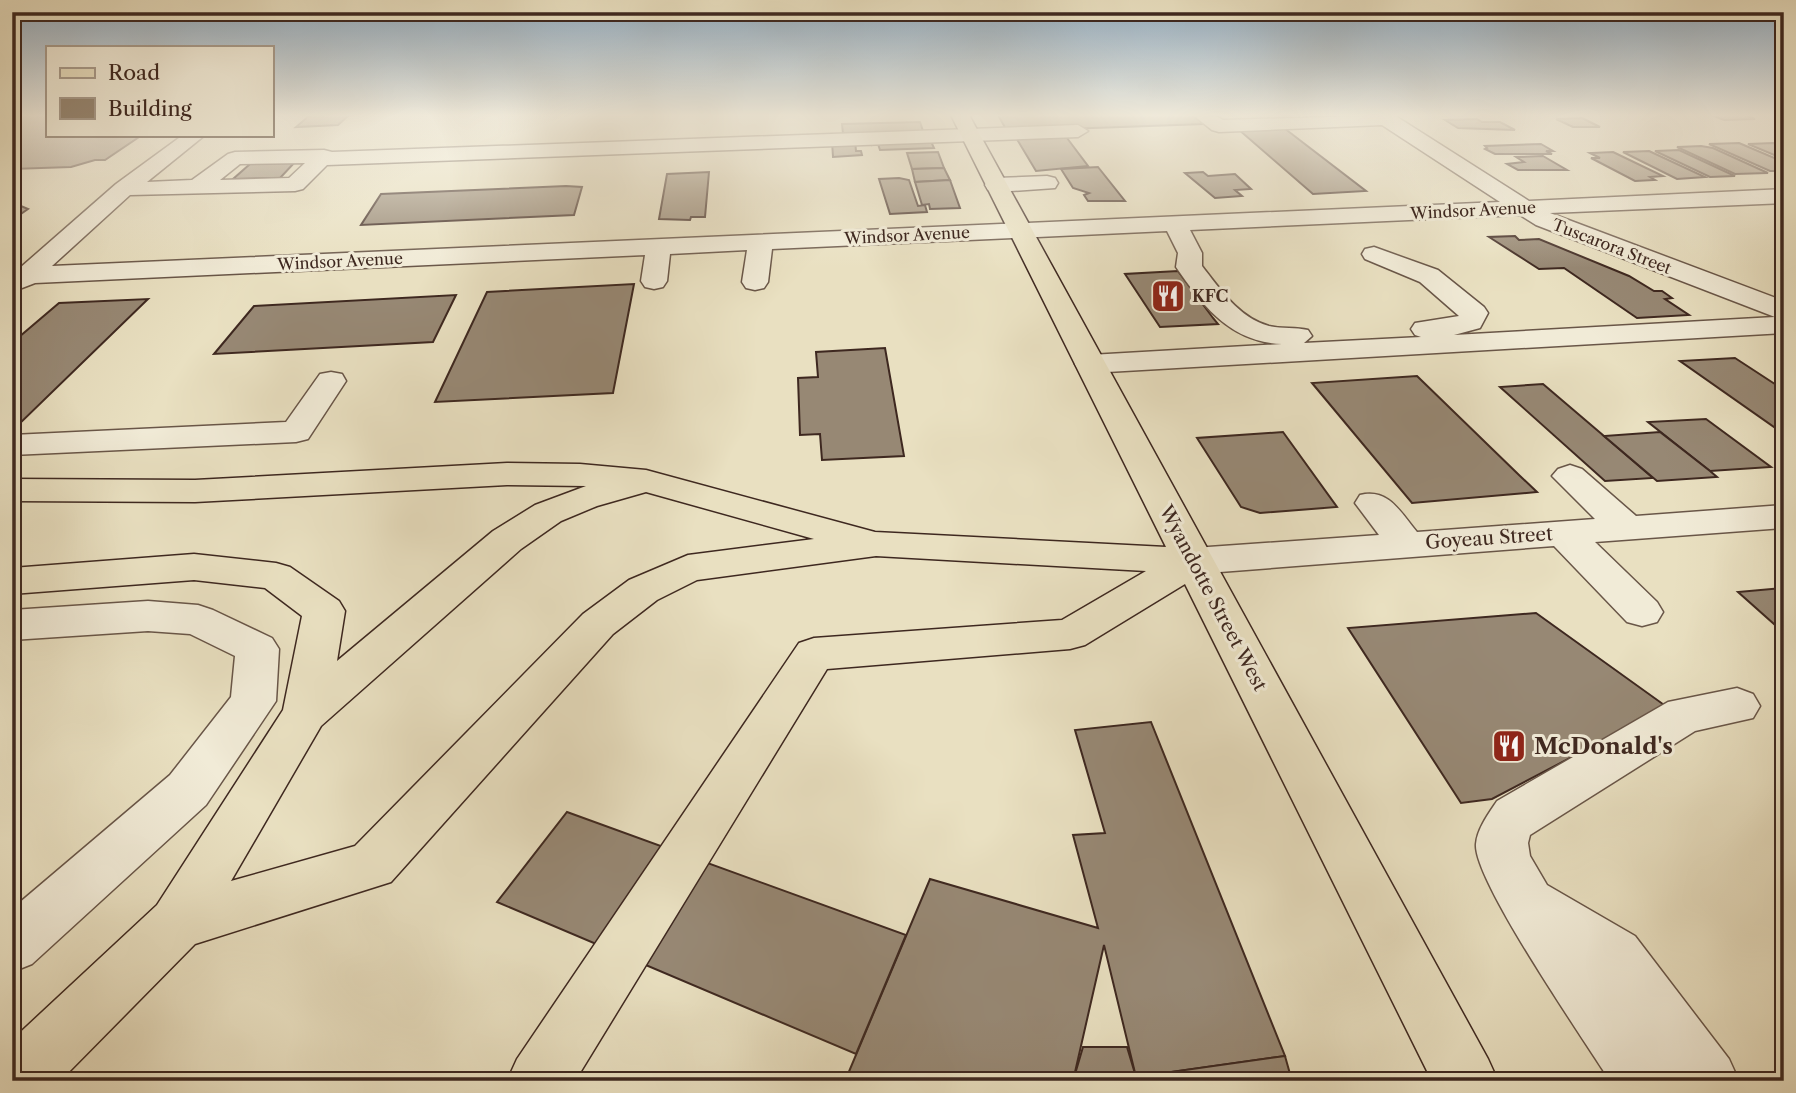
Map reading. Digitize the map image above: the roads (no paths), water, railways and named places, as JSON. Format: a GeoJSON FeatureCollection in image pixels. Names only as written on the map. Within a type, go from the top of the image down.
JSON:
{"type":"FeatureCollection","features":[{"type":"Feature","properties":{"kind":"main road","name":"Wyandotte Street West"},"geometry":{"type":"LineString","coordinates":[[986,166],[1466,1081]]}},
{"type":"Feature","properties":{"kind":"main road"},"geometry":{"type":"LineString","coordinates":[[12,490],[195,491],[538,473],[646,481],[876,544]]}},
{"type":"Feature","properties":{"kind":"main road"},"geometry":{"type":"LineString","coordinates":[[15,1081],[177,923],[305,713],[507,540],[548,513],[584,498],[646,481]]}},
{"type":"Feature","properties":{"kind":"main road"},"geometry":{"type":"LineString","coordinates":[[177,923],[372,865],[598,624],[643,590],[688,568],[876,544],[1194,561]]}},
{"type":"Feature","properties":{"kind":"main road"},"geometry":{"type":"LineString","coordinates":[[539,1081],[814,654],[1070,634],[1194,561]]}},
{"type":"Feature","properties":{"kind":"main road"},"geometry":{"type":"LineString","coordinates":[[12,580],[194,567],[276,576],[324,611],[305,713]]}},
{"type":"Feature","properties":{"kind":"street"},"geometry":{"type":"LineString","coordinates":[[21,281],[124,189],[154,166]]}},
{"type":"Feature","properties":{"kind":"street"},"geometry":{"type":"LineString","coordinates":[[124,189],[295,184],[313,166]]}},
{"type":"Feature","properties":{"kind":"street","name":"Tuscarora Street"},"geometry":{"type":"LineString","coordinates":[[1460,166],[1544,220],[1784,311]]}},
{"type":"Feature","properties":{"kind":"street"},"geometry":{"type":"LineString","coordinates":[[996,185],[1047,183]]}},
{"type":"Feature","properties":{"kind":"street","name":"Windsor Avenue"},"geometry":{"type":"LineString","coordinates":[[21,281],[604,240],[659,246],[866,226],[1020,230],[1162,218],[1331,216],[1784,196]]}},
{"type":"Feature","properties":{"kind":"street"},"geometry":{"type":"LineString","coordinates":[[1676,201],[1713,221]]}},
{"type":"Feature","properties":{"kind":"street"},"geometry":{"type":"LineString","coordinates":[[1331,216],[1422,295]]}},
{"type":"Feature","properties":{"kind":"street"},"geometry":{"type":"LineString","coordinates":[[1162,218],[1190,253],[1189,267],[1226,316],[1250,331],[1287,337],[1451,327],[1470,322],[1474,313],[1429,276],[1374,254]]}},
{"type":"Feature","properties":{"kind":"street"},"geometry":{"type":"LineString","coordinates":[[752,236],[755,282]]}},
{"type":"Feature","properties":{"kind":"street"},"geometry":{"type":"LineString","coordinates":[[293,263],[317,239]]}},
{"type":"Feature","properties":{"kind":"street"},"geometry":{"type":"LineString","coordinates":[[654,281],[659,246]]}},
{"type":"Feature","properties":{"kind":"street"},"geometry":{"type":"LineString","coordinates":[[202,286],[220,266]]}},
{"type":"Feature","properties":{"kind":"street"},"geometry":{"type":"LineString","coordinates":[[1090,364],[1784,326]]}},
{"type":"Feature","properties":{"kind":"street"},"geometry":{"type":"LineString","coordinates":[[12,445],[296,432],[331,381]]}},
{"type":"Feature","properties":{"kind":"street"},"geometry":{"type":"LineString","coordinates":[[1570,476],[1627,528]]}},
{"type":"Feature","properties":{"kind":"street"},"geometry":{"type":"LineString","coordinates":[[1373,503],[1407,545]]}},
{"type":"Feature","properties":{"kind":"street","name":"Goyeau Street"},"geometry":{"type":"LineString","coordinates":[[1194,561],[1784,516]]}},
{"type":"Feature","properties":{"kind":"street"},"geometry":{"type":"LineString","coordinates":[[1563,533],[1642,612]]}},
{"type":"Feature","properties":{"kind":"street"},"geometry":{"type":"LineString","coordinates":[[12,625],[148,615],[198,620],[257,649],[253,701],[188,790],[12,946]]}},
{"type":"Feature","properties":{"kind":"street"},"geometry":{"type":"LineString","coordinates":[[1647,1081],[1526,900],[1504,860],[1502,843],[1515,816],[1684,715],[1737,706]]}},
{"type":"Feature","properties":{"kind":"street"},"geometry":{"type":"LineString","coordinates":[[1526,900],[1615,955],[1707,1081]]}},
{"type":"Feature","properties":{"kind":"place","name":"KFC"},"geometry":{"type":"Point","coordinates":[1168,296]}},
{"type":"Feature","properties":{"kind":"place","name":"McDonald's"},"geometry":{"type":"Point","coordinates":[1509,746]}}]}
